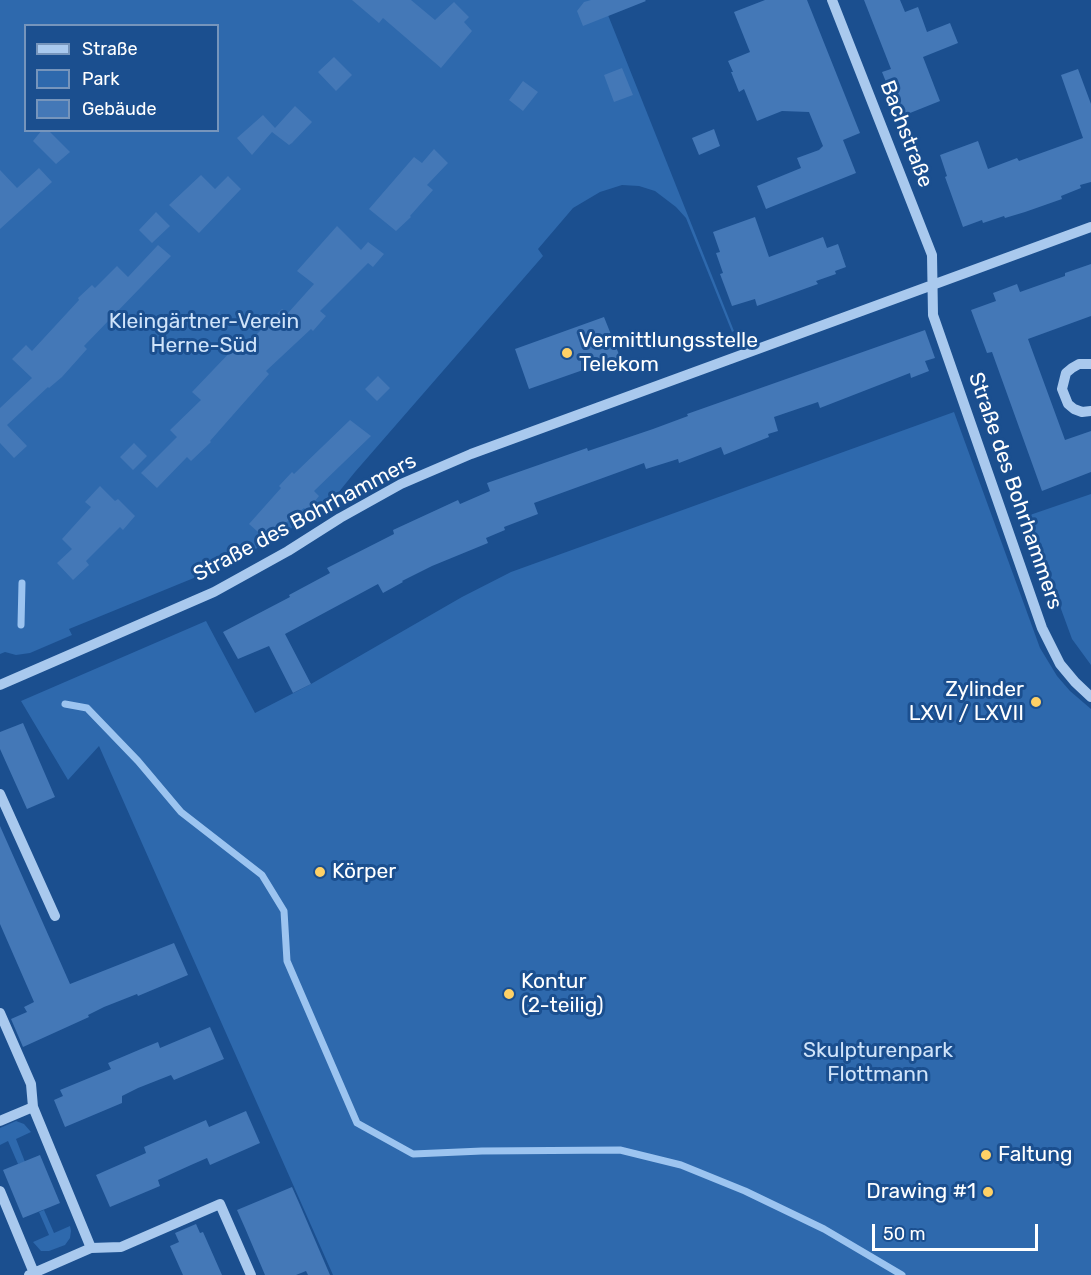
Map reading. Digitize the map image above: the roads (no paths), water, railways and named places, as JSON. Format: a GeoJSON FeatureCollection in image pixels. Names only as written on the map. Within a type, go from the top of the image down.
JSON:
{"type":"FeatureCollection","features":[{"type":"Feature","properties":{"kind":"street","name":"Bachstraße"},"geometry":{"type":"LineString","coordinates":[[832,0],[932,255],[932,285]]}},
{"type":"Feature","properties":{"kind":"street","name":"Straße des Bohrhammers"},"geometry":{"type":"LineString","coordinates":[[1,680],[214,592],[391,490],[471,454],[1091,227]]}},
{"type":"Feature","properties":{"kind":"street","name":"Straße des Bohrhammers"},"geometry":{"type":"LineString","coordinates":[[932,285],[933,315],[1042,628],[1060,664],[1091,697]]}},
{"type":"Feature","properties":{"kind":"street"},"geometry":{"type":"LineString","coordinates":[[1091,364],[1079,364],[1072,368],[1063,381],[1062,389],[1068,404],[1074,409],[1082,412],[1091,411]]}},
{"type":"Feature","properties":{"kind":"street"},"geometry":{"type":"LineString","coordinates":[[0,795],[55,915]]}},
{"type":"Feature","properties":{"kind":"street"},"geometry":{"type":"LineString","coordinates":[[0,1013],[31,1084],[33,1107],[91,1248]]}},
{"type":"Feature","properties":{"kind":"street"},"geometry":{"type":"LineString","coordinates":[[0,1121],[33,1107]]}},
{"type":"Feature","properties":{"kind":"street"},"geometry":{"type":"LineString","coordinates":[[0,1191],[32,1274],[91,1248],[121,1247],[220,1204],[251,1275]]}},
{"type":"Feature","properties":{"kind":"waterway"},"geometry":{"type":"LineString","coordinates":[[21,625],[22,583]]}},
{"type":"Feature","properties":{"kind":"waterway"},"geometry":{"type":"LineString","coordinates":[[65,704],[87,708],[138,761],[181,812],[262,875],[284,911],[287,961],[357,1123],[413,1154],[620,1150],[681,1165],[745,1191],[824,1229],[902,1275]]}},
{"type":"Feature","properties":{"kind":"place","name":"Vermittlungsstelle Telekom"},"geometry":{"type":"Point","coordinates":[567,353]}},
{"type":"Feature","properties":{"kind":"place","name":"Zylinder LXVI / LXVII"},"geometry":{"type":"Point","coordinates":[1036,702]}},
{"type":"Feature","properties":{"kind":"place","name":"Körper"},"geometry":{"type":"Point","coordinates":[320,872]}},
{"type":"Feature","properties":{"kind":"place","name":"Kontur (2-teilig)"},"geometry":{"type":"Point","coordinates":[509,994]}},
{"type":"Feature","properties":{"kind":"place","name":"Faltung"},"geometry":{"type":"Point","coordinates":[986,1155]}},
{"type":"Feature","properties":{"kind":"place","name":"Drawing #1"},"geometry":{"type":"Point","coordinates":[988,1192]}},
{"type":"Feature","properties":{"kind":"park label","name":"Kleingärtner-Verein Herne-Süd"},"geometry":{"type":"Point","coordinates":[204,334]}},
{"type":"Feature","properties":{"kind":"park label","name":"Skulpturenpark Flottmann"},"geometry":{"type":"Point","coordinates":[878,1063]}}]}
